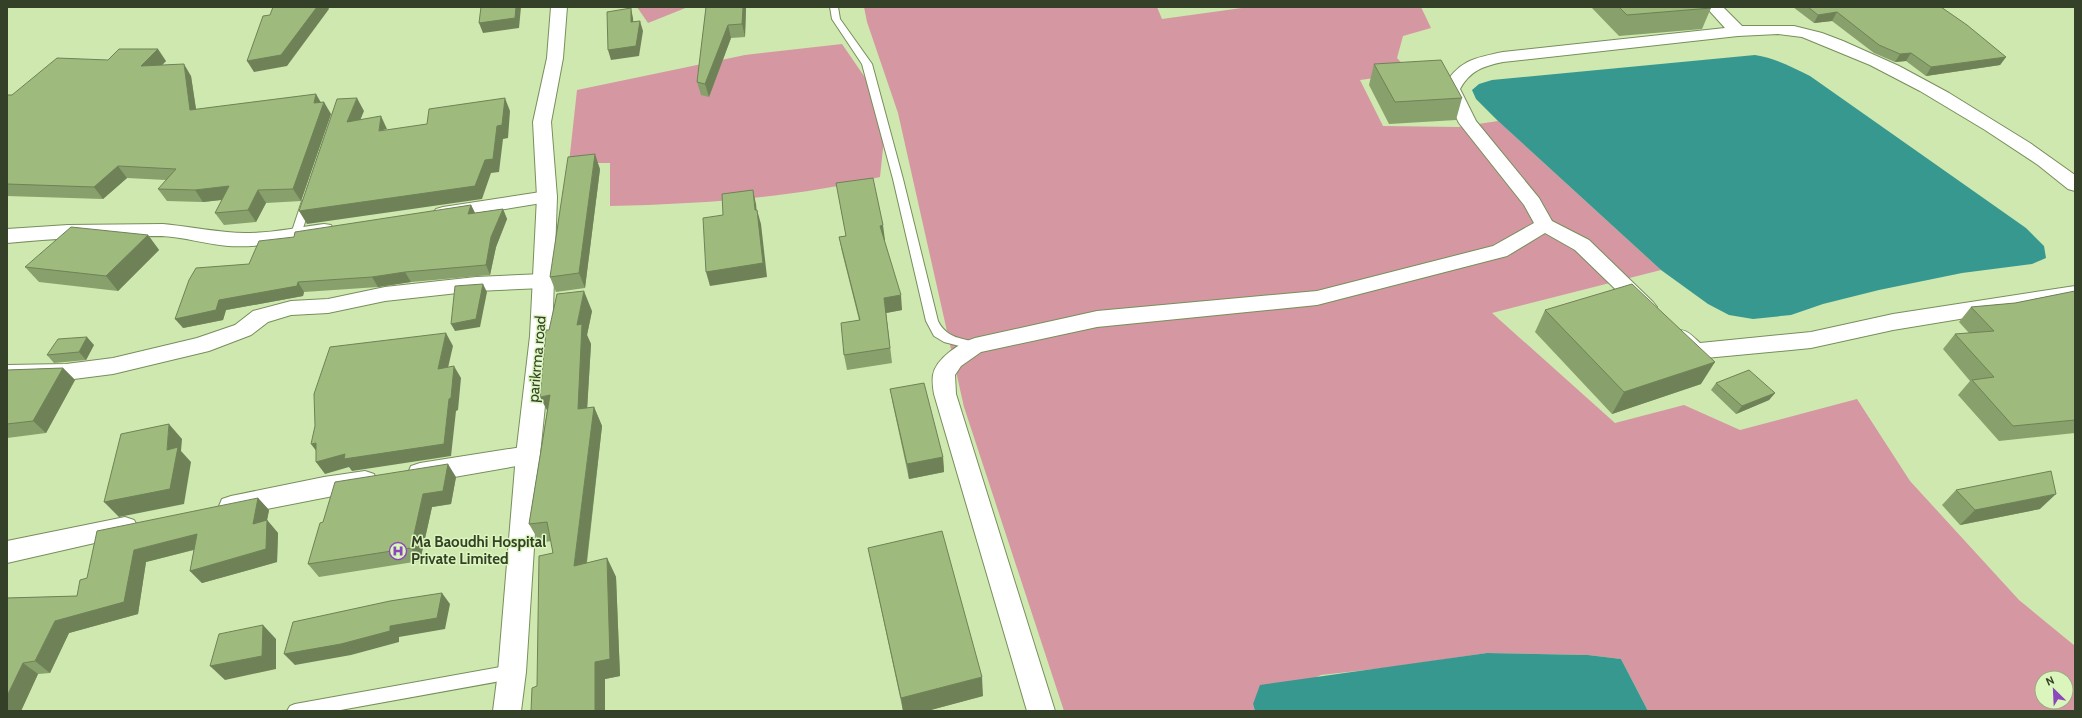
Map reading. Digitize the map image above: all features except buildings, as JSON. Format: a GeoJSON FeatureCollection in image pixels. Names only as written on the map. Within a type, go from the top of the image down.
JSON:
{"type":"FeatureCollection","features":[{"type":"Feature","properties":{"kind":"street","name":"parikrma road"},"geometry":{"type":"LineString","coordinates":[[507,711],[512,672],[528,455],[541,336],[547,197],[542,122],[555,58],[559,7]]}},
{"type":"Feature","properties":{"kind":"street"},"geometry":{"type":"LineString","coordinates":[[1714,7],[1738,31]]}},
{"type":"Feature","properties":{"kind":"street"},"geometry":{"type":"LineString","coordinates":[[2075,185],[2054,166],[1940,94],[1897,71],[1819,37],[1783,29],[1738,31],[1503,57],[1469,65],[1456,79],[1451,89],[1468,122],[1532,202],[1545,225],[1582,245],[1641,303],[1695,351],[1766,343],[1811,340],[1893,322],[2075,293]]}},
{"type":"Feature","properties":{"kind":"street"},"geometry":{"type":"LineString","coordinates":[[421,216],[547,197]]}},
{"type":"Feature","properties":{"kind":"street"},"geometry":{"type":"LineString","coordinates":[[1042,711],[945,394],[944,374],[953,360],[975,346],[1097,319],[1317,298],[1500,251],[1545,225]]}},
{"type":"Feature","properties":{"kind":"street"},"geometry":{"type":"LineString","coordinates":[[7,236],[68,231],[155,230],[195,233],[227,239],[265,239],[343,227]]}},
{"type":"Feature","properties":{"kind":"street"},"geometry":{"type":"LineString","coordinates":[[7,374],[66,372],[113,366],[201,345],[244,330],[260,316],[291,308],[328,306],[385,294],[476,284],[543,281]]}},
{"type":"Feature","properties":{"kind":"street"},"geometry":{"type":"LineString","coordinates":[[208,510],[324,487],[528,455]]}},
{"type":"Feature","properties":{"kind":"street"},"geometry":{"type":"LineString","coordinates":[[7,552],[146,523]]}},
{"type":"Feature","properties":{"kind":"lane"},"geometry":{"type":"LineString","coordinates":[[834,7],[836,19],[867,64],[898,179],[932,320],[938,333],[948,339],[975,346]]}},
{"type":"Feature","properties":{"kind":"lane"},"geometry":{"type":"LineString","coordinates":[[296,234],[310,191]]}},
{"type":"Feature","properties":{"kind":"lane"},"geometry":{"type":"LineString","coordinates":[[295,711],[512,672]]}},
{"type":"Feature","properties":{"kind":"shaded area"},"geometry":{"type":"Polygon","coordinates":[[[637,7],[688,7],[648,23],[637,7]]]}},
{"type":"Feature","properties":{"kind":"shaded area"},"geometry":{"type":"Polygon","coordinates":[[[864,7],[1157,7],[1162,19],[1249,7],[1421,7],[1431,28],[1403,36],[1397,58],[1411,73],[1360,80],[1383,126],[1458,127],[1498,121],[1661,270],[1492,313],[1615,423],[1684,405],[1740,430],[1857,399],[1910,481],[2019,600],[2075,646],[2075,711],[1648,711],[1621,659],[1588,655],[1487,653],[1393,667],[1321,675],[1253,704],[1255,711],[1064,711],[964,407],[898,113],[867,22],[864,7]]]}},
{"type":"Feature","properties":{"kind":"shaded area"},"geometry":{"type":"Polygon","coordinates":[[[842,44],[875,92],[885,129],[880,177],[813,190],[746,199],[678,204],[610,206],[610,163],[569,163],[577,90],[745,55],[842,44]]]}},
{"type":"Feature","properties":{"kind":"water"},"geometry":{"type":"Polygon","coordinates":[[[1755,55],[1790,66],[1810,76],[2026,228],[2044,246],[2046,258],[2032,264],[1962,273],[1879,290],[1823,304],[1791,315],[1753,319],[1729,315],[1708,304],[1661,270],[1498,121],[1476,99],[1472,90],[1479,84],[1492,80],[1755,55]]]}},
{"type":"Feature","properties":{"kind":"water"},"geometry":{"type":"Polygon","coordinates":[[[1487,653],[1588,655],[1621,659],[1648,711],[1255,711],[1253,704],[1260,685],[1487,653]]]}},
{"type":"Feature","properties":{"kind":"place","name":"Ma Baoudhi Hospital Private Limited"},"geometry":{"type":"Point","coordinates":[398,551]}}]}
